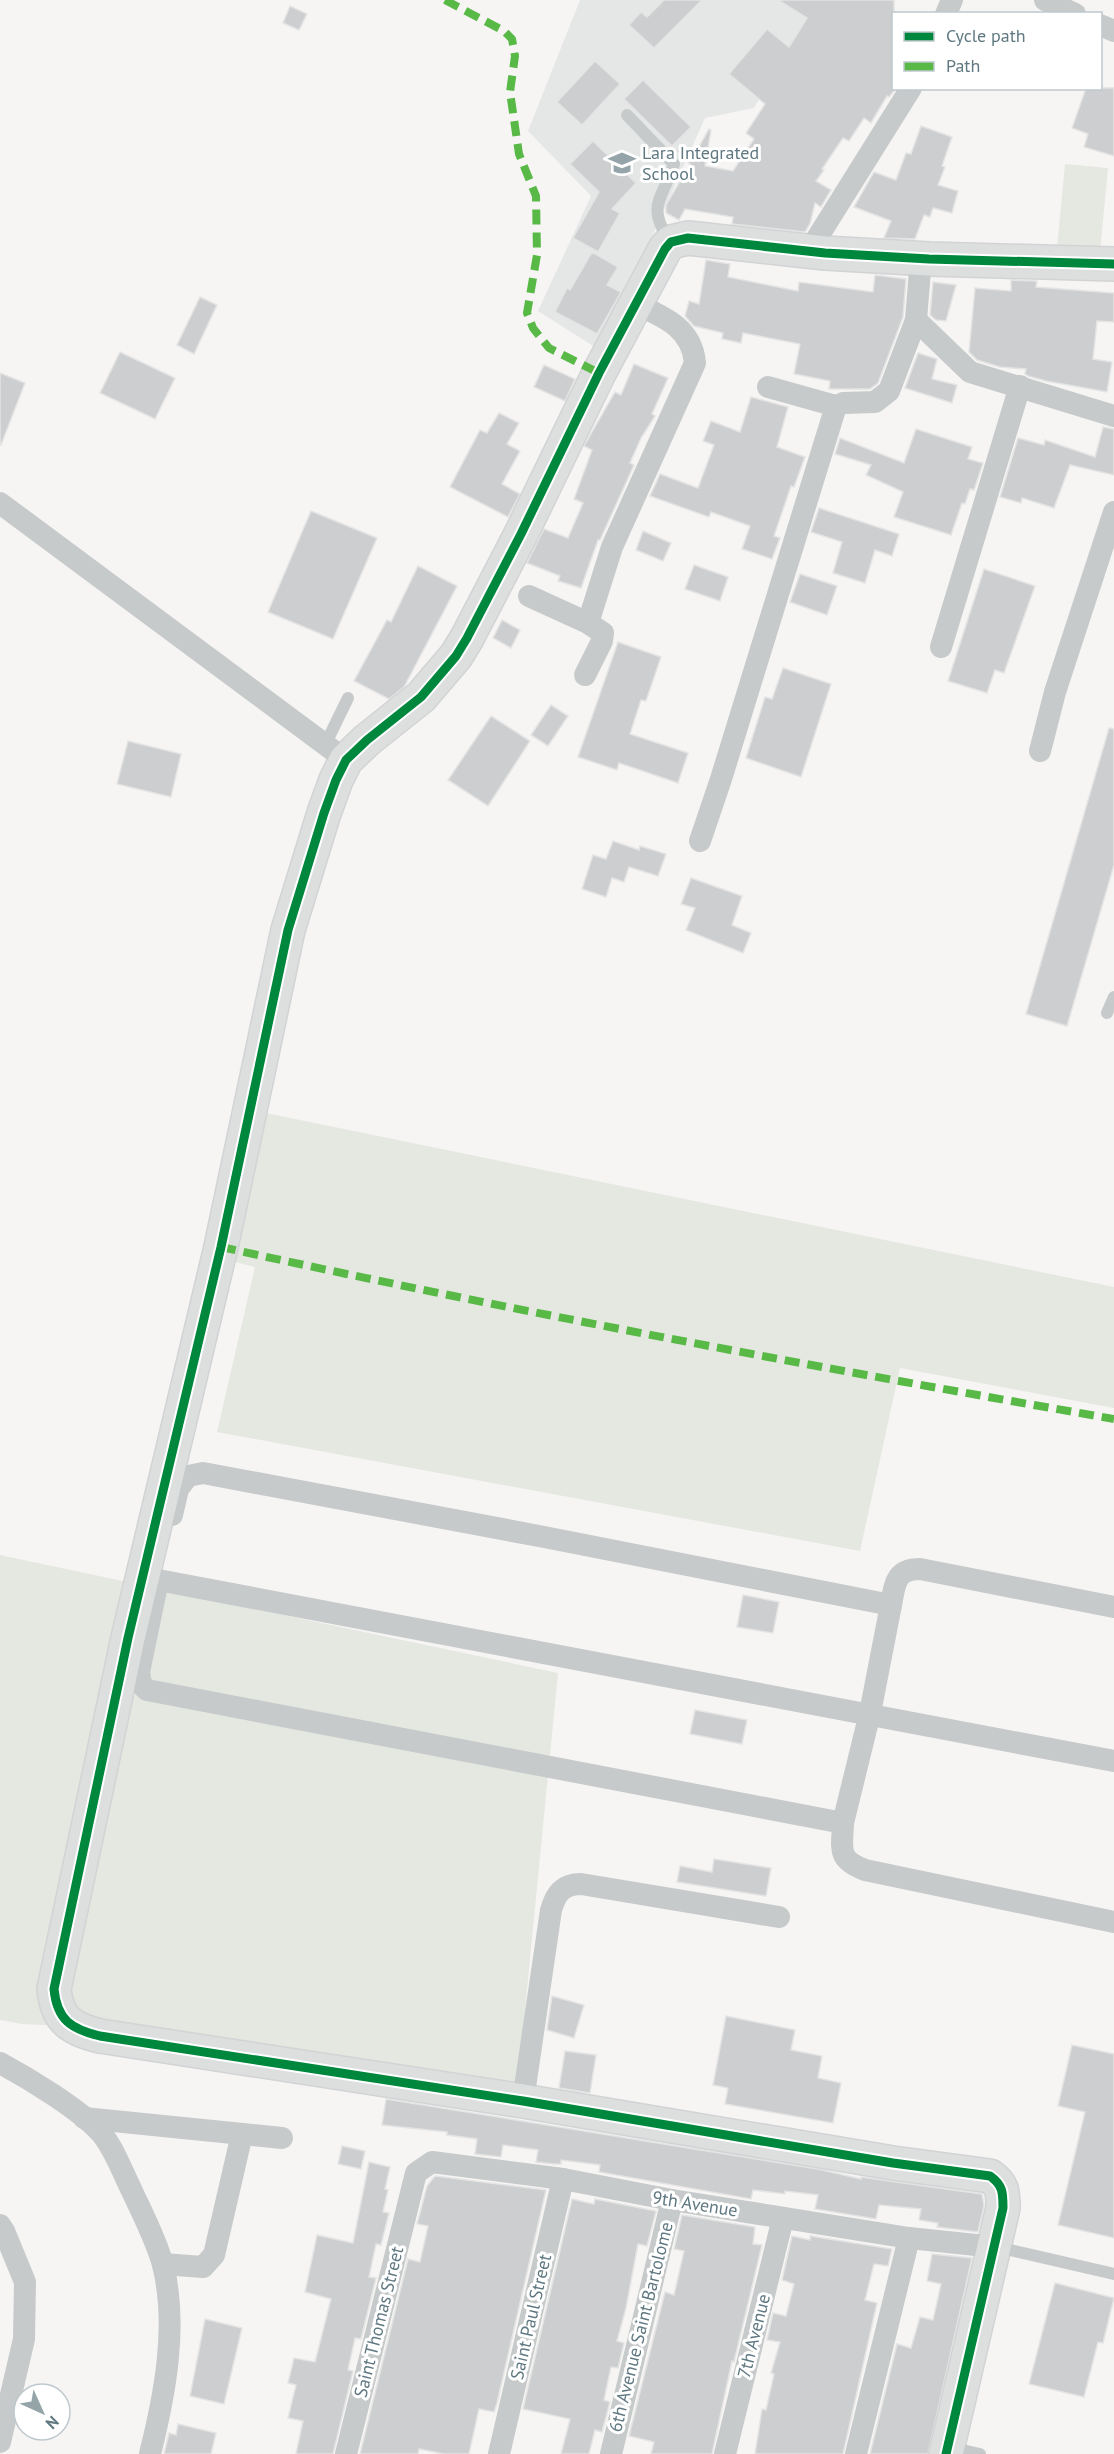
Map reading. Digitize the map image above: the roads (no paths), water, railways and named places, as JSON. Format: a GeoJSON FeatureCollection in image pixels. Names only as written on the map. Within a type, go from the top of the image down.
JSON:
{"type":"FeatureCollection","features":[{"type":"Feature","properties":{"kind":"street"},"geometry":{"type":"LineString","coordinates":[[1045,0],[1072,12]]}},
{"type":"Feature","properties":{"kind":"street"},"geometry":{"type":"LineString","coordinates":[[809,251],[910,90]]}},
{"type":"Feature","properties":{"kind":"street"},"geometry":{"type":"LineString","coordinates":[[336,753],[367,740],[421,696],[456,656],[521,534],[599,372],[665,249],[671,242],[688,238],[809,251],[921,258],[1114,264]]}},
{"type":"Feature","properties":{"kind":"street"},"geometry":{"type":"LineString","coordinates":[[768,387],[836,406],[843,403],[875,402],[889,391],[916,320],[921,258]]}},
{"type":"Feature","properties":{"kind":"street"},"geometry":{"type":"LineString","coordinates":[[588,622],[612,547],[695,363],[694,351],[683,331],[664,317],[636,304]]}},
{"type":"Feature","properties":{"kind":"street"},"geometry":{"type":"LineString","coordinates":[[916,320],[970,372],[1114,416]]}},
{"type":"Feature","properties":{"kind":"street"},"geometry":{"type":"LineString","coordinates":[[941,647],[1020,386]]}},
{"type":"Feature","properties":{"kind":"street"},"geometry":{"type":"LineString","coordinates":[[700,841],[836,406]]}},
{"type":"Feature","properties":{"kind":"street"},"geometry":{"type":"LineString","coordinates":[[0,503],[336,753]]}},
{"type":"Feature","properties":{"kind":"street"},"geometry":{"type":"LineString","coordinates":[[1040,751],[1055,692],[1114,512]]}},
{"type":"Feature","properties":{"kind":"street"},"geometry":{"type":"LineString","coordinates":[[529,596],[588,622],[603,633],[602,641],[585,675]]}},
{"type":"Feature","properties":{"kind":"street"},"geometry":{"type":"LineString","coordinates":[[336,753],[336,780],[288,930],[221,1247],[123,1660],[54,1989],[56,2005],[71,2026],[100,2036],[524,2100],[892,2163],[990,2176],[999,2183],[1003,2193],[1003,2208],[947,2450]]}},
{"type":"Feature","properties":{"kind":"street"},"geometry":{"type":"LineString","coordinates":[[843,1823],[147,1690],[141,1684],[139,1672],[178,1489],[188,1476],[203,1473],[891,1605]]}},
{"type":"Feature","properties":{"kind":"street"},"geometry":{"type":"LineString","coordinates":[[1114,1607],[920,1569],[908,1569],[900,1575],[895,1587],[870,1713],[843,1823],[842,1853],[850,1864],[865,1870],[1114,1922]]}},
{"type":"Feature","properties":{"kind":"street"},"geometry":{"type":"LineString","coordinates":[[158,1580],[1114,1761]]}},
{"type":"Feature","properties":{"kind":"street"},"geometry":{"type":"LineString","coordinates":[[524,2100],[552,1910],[561,1889],[569,1884],[581,1884],[779,1917]]}},
{"type":"Feature","properties":{"kind":"street"},"geometry":{"type":"LineString","coordinates":[[0,2063],[22,2075],[84,2118],[101,2133],[111,2148],[148,2225],[163,2265],[168,2309],[167,2370],[150,2454]]}},
{"type":"Feature","properties":{"kind":"street"},"geometry":{"type":"LineString","coordinates":[[84,2118],[282,2138]]}},
{"type":"Feature","properties":{"kind":"street"},"geometry":{"type":"LineString","coordinates":[[163,2265],[203,2267],[214,2255],[242,2134]]}},
{"type":"Feature","properties":{"kind":"street","name":"9th Avenue"},"geometry":{"type":"LineString","coordinates":[[412,2190],[416,2173],[432,2162],[563,2179],[672,2200],[909,2238],[995,2247]]}},
{"type":"Feature","properties":{"kind":"street","name":"Saint Paul Street"},"geometry":{"type":"LineString","coordinates":[[499,2454],[563,2179]]}},
{"type":"Feature","properties":{"kind":"street","name":"Saint Thomas Street"},"geometry":{"type":"LineString","coordinates":[[346,2454],[412,2190]]}},
{"type":"Feature","properties":{"kind":"street","name":"6th Avenue Saint Bartolome"},"geometry":{"type":"LineString","coordinates":[[611,2454],[672,2200]]}},
{"type":"Feature","properties":{"kind":"street","name":"7th Avenue"},"geometry":{"type":"LineString","coordinates":[[725,2454],[783,2218]]}},
{"type":"Feature","properties":{"kind":"street"},"geometry":{"type":"LineString","coordinates":[[0,2225],[25,2282],[24,2339],[0,2442]]}},
{"type":"Feature","properties":{"kind":"street"},"geometry":{"type":"LineString","coordinates":[[856,2454],[909,2238]]}},
{"type":"Feature","properties":{"kind":"lane"},"geometry":{"type":"LineString","coordinates":[[627,115],[674,164],[656,209],[658,223],[671,242]]}},
{"type":"Feature","properties":{"kind":"lane"},"geometry":{"type":"LineString","coordinates":[[336,753],[348,698]]}},
{"type":"Feature","properties":{"kind":"lane"},"geometry":{"type":"LineString","coordinates":[[1107,1013],[1114,997]]}},
{"type":"Feature","properties":{"kind":"lane"},"geometry":{"type":"LineString","coordinates":[[995,2247],[1114,2274]]}},
{"type":"Feature","properties":{"kind":"lane"},"geometry":{"type":"LineString","coordinates":[[947,2450],[980,2454]]}},
{"type":"Feature","properties":{"kind":"place","name":"Lara Integrated School"},"geometry":{"type":"Point","coordinates":[622,163]}}]}
